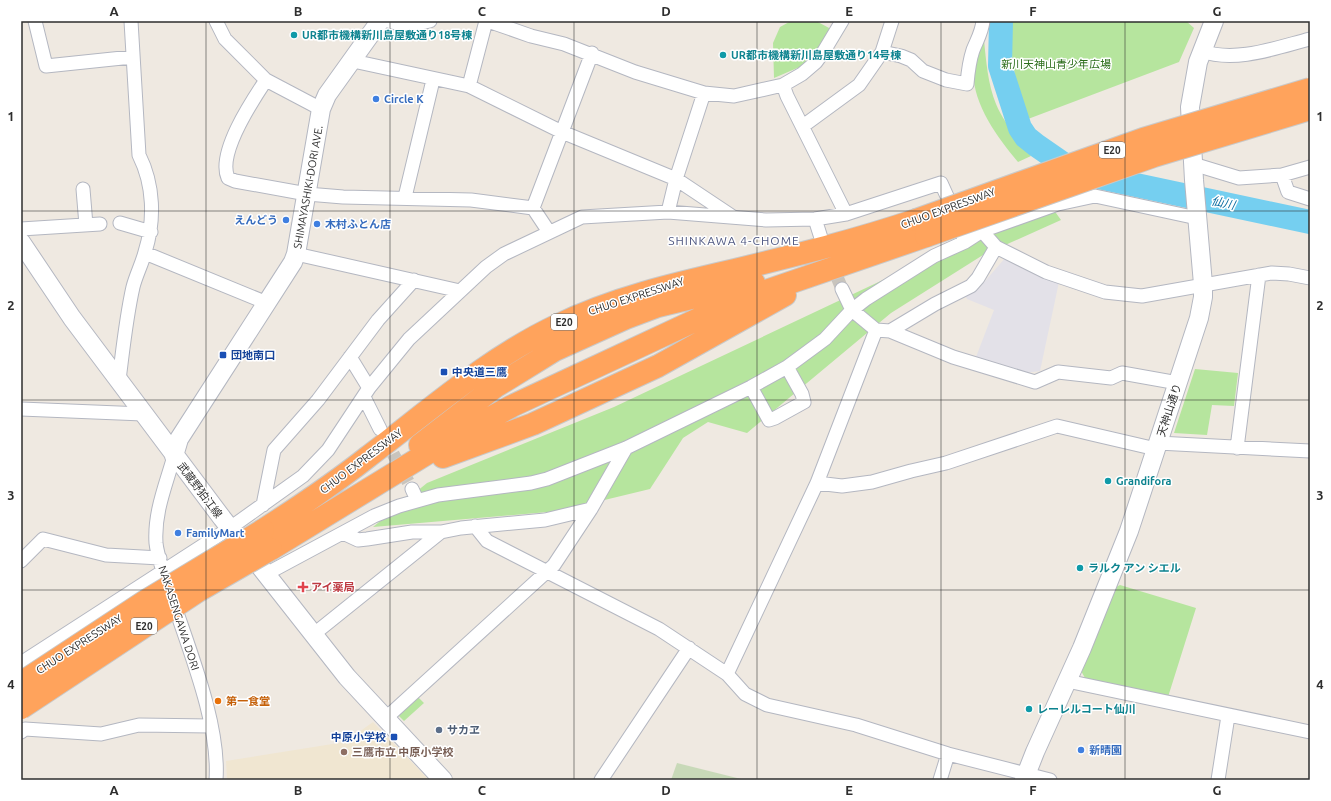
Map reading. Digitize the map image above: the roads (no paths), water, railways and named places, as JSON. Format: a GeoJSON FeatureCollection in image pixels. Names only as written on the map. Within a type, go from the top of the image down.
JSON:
{"type":"FeatureCollection","features":[{"type":"Feature","properties":{"kind":"highway","name":"CHUO EXPRESSWAY"},"geometry":{"type":"LineString","coordinates":[[870,256],[921,228],[1143,139],[1310,89]]}},
{"type":"Feature","properties":{"kind":"highway","name":"CHUO EXPRESSWAY"},"geometry":{"type":"LineString","coordinates":[[21,708],[198,591],[267,539],[343,476],[476,373],[528,340],[556,326],[589,311],[639,293],[831,247],[921,228],[1310,109]]}},
{"type":"Feature","properties":{"kind":"highway"},"geometry":{"type":"LineString","coordinates":[[361,494],[494,387],[555,350],[626,318],[658,306],[870,256]]}},
{"type":"Feature","properties":{"kind":"highway"},"geometry":{"type":"LineString","coordinates":[[361,494],[454,452],[533,424],[690,349],[790,292],[870,256]]}},
{"type":"Feature","properties":{"kind":"highway","name":"CHUO EXPRESSWAY"},"geometry":{"type":"LineString","coordinates":[[21,683],[151,598],[267,539],[361,494]]}},
{"type":"Feature","properties":{"kind":"street"},"geometry":{"type":"LineString","coordinates":[[35,21],[46,66],[132,57]]}},
{"type":"Feature","properties":{"kind":"street"},"geometry":{"type":"LineString","coordinates":[[119,380],[127,317],[134,285],[145,253],[150,232],[153,205],[144,165],[139,155],[130,21]]}},
{"type":"Feature","properties":{"kind":"street"},"geometry":{"type":"LineString","coordinates":[[216,21],[226,38],[266,80],[321,109]]}},
{"type":"Feature","properties":{"kind":"street","name":"SHIMAYASHIKI-DORI AVE."},"geometry":{"type":"LineString","coordinates":[[174,456],[179,439],[289,271],[296,254],[308,194],[321,109],[328,95],[380,21]]}},
{"type":"Feature","properties":{"kind":"street"},"geometry":{"type":"LineString","coordinates":[[388,21],[408,26],[430,21]]}},
{"type":"Feature","properties":{"kind":"street"},"geometry":{"type":"LineString","coordinates":[[469,86],[487,21],[531,36],[564,44],[636,72],[704,92],[734,96],[784,85],[802,74],[816,62],[842,21]]}},
{"type":"Feature","properties":{"kind":"street"},"geometry":{"type":"LineString","coordinates":[[804,126],[859,86],[882,52],[892,21]]}},
{"type":"Feature","properties":{"kind":"street"},"geometry":{"type":"LineString","coordinates":[[882,52],[911,60],[923,71],[946,80],[967,84],[968,68],[975,45],[982,31],[983,21]]}},
{"type":"Feature","properties":{"kind":"street","name":"天神山通り"},"geometry":{"type":"LineString","coordinates":[[1025,777],[1130,532],[1199,318],[1203,298],[1203,284],[1194,172],[1191,95],[1201,51],[1214,21]]}},
{"type":"Feature","properties":{"kind":"street"},"geometry":{"type":"LineString","coordinates":[[1201,51],[1212,54],[1253,54],[1310,39]]}},
{"type":"Feature","properties":{"kind":"street"},"geometry":{"type":"LineString","coordinates":[[533,208],[592,54]]}},
{"type":"Feature","properties":{"kind":"street"},"geometry":{"type":"LineString","coordinates":[[353,61],[433,80],[469,86],[562,132],[676,179],[733,217]]}},
{"type":"Feature","properties":{"kind":"street"},"geometry":{"type":"LineString","coordinates":[[266,80],[238,125],[230,144],[226,172],[228,178],[235,181],[308,194],[343,197],[405,197],[471,200],[533,208],[549,232]]}},
{"type":"Feature","properties":{"kind":"street"},"geometry":{"type":"LineString","coordinates":[[405,197],[433,80]]}},
{"type":"Feature","properties":{"kind":"street"},"geometry":{"type":"LineString","coordinates":[[784,85],[787,96],[804,126],[846,214]]}},
{"type":"Feature","properties":{"kind":"street"},"geometry":{"type":"LineString","coordinates":[[668,212],[676,179],[704,92]]}},
{"type":"Feature","properties":{"kind":"street"},"geometry":{"type":"LineString","coordinates":[[1194,172],[1239,178],[1282,175],[1310,167]]}},
{"type":"Feature","properties":{"kind":"street"},"geometry":{"type":"LineString","coordinates":[[1282,175],[1288,192],[1310,199]]}},
{"type":"Feature","properties":{"kind":"street"},"geometry":{"type":"LineString","coordinates":[[21,663],[230,528],[263,506],[303,476],[328,450],[366,392],[409,339],[486,267],[504,254],[549,232],[582,218],[668,212],[766,220],[815,219],[846,214],[941,183],[955,214],[965,242]]}},
{"type":"Feature","properties":{"kind":"street"},"geometry":{"type":"LineString","coordinates":[[83,190],[86,225]]}},
{"type":"Feature","properties":{"kind":"street"},"geometry":{"type":"LineString","coordinates":[[266,574],[415,494],[531,483],[547,479],[626,448],[751,387],[787,367],[825,339],[852,310],[866,299],[934,256],[965,242],[982,231],[1058,204],[1095,196],[1197,215]]}},
{"type":"Feature","properties":{"kind":"street"},"geometry":{"type":"LineString","coordinates":[[815,219],[822,241]]}},
{"type":"Feature","properties":{"kind":"street"},"geometry":{"type":"LineString","coordinates":[[120,223],[150,232]]}},
{"type":"Feature","properties":{"kind":"street"},"geometry":{"type":"LineString","coordinates":[[21,229],[100,224]]}},
{"type":"Feature","properties":{"kind":"street"},"geometry":{"type":"LineString","coordinates":[[982,231],[996,247],[1046,272],[1105,292],[1142,296],[1272,273],[1289,274],[1310,278]]}},
{"type":"Feature","properties":{"kind":"street","name":"武蔵野狛江線"},"geometry":{"type":"LineString","coordinates":[[21,242],[49,286],[143,414],[266,574],[347,676],[443,780]]}},
{"type":"Feature","properties":{"kind":"street"},"geometry":{"type":"LineString","coordinates":[[890,331],[935,304],[971,286],[978,278],[996,247]]}},
{"type":"Feature","properties":{"kind":"street"},"geometry":{"type":"LineString","coordinates":[[145,253],[267,303]]}},
{"type":"Feature","properties":{"kind":"street"},"geometry":{"type":"LineString","coordinates":[[296,254],[460,291]]}},
{"type":"Feature","properties":{"kind":"street"},"geometry":{"type":"LineString","coordinates":[[1237,448],[1259,275]]}},
{"type":"Feature","properties":{"kind":"street"},"geometry":{"type":"LineString","coordinates":[[263,506],[274,450],[318,400],[378,320],[414,280]]}},
{"type":"Feature","properties":{"kind":"street"},"geometry":{"type":"LineString","coordinates":[[842,289],[852,310],[876,330],[890,331],[953,357],[1035,382],[1058,372],[1111,378],[1122,373],[1178,382]]}},
{"type":"Feature","properties":{"kind":"street"},"geometry":{"type":"LineString","coordinates":[[727,674],[817,484],[876,330]]}},
{"type":"Feature","properties":{"kind":"street"},"geometry":{"type":"LineString","coordinates":[[350,356],[366,392],[380,430]]}},
{"type":"Feature","properties":{"kind":"street"},"geometry":{"type":"LineString","coordinates":[[751,387],[769,420],[801,405],[804,399],[787,367]]}},
{"type":"Feature","properties":{"kind":"street"},"geometry":{"type":"LineString","coordinates":[[21,409],[143,414]]}},
{"type":"Feature","properties":{"kind":"street"},"geometry":{"type":"LineString","coordinates":[[817,484],[842,486],[872,482],[946,463],[1057,426],[1157,446],[1310,451]]}},
{"type":"Feature","properties":{"kind":"street"},"geometry":{"type":"LineString","coordinates":[[386,718],[554,565],[590,509],[626,448]]}},
{"type":"Feature","properties":{"kind":"street","name":"NAKASENGAWA DORI"},"geometry":{"type":"LineString","coordinates":[[174,456],[159,505],[155,527],[156,544],[163,572],[202,689],[217,765],[216,780]]}},
{"type":"Feature","properties":{"kind":"street"},"geometry":{"type":"LineString","coordinates":[[343,533],[358,540],[412,532],[441,532],[475,526],[545,520],[590,509]]}},
{"type":"Feature","properties":{"kind":"street"},"geometry":{"type":"LineString","coordinates":[[475,526],[487,540],[659,629],[727,674],[745,694],[767,705],[856,724],[1025,777],[1050,780]]}},
{"type":"Feature","properties":{"kind":"street"},"geometry":{"type":"LineString","coordinates":[[314,634],[441,532]]}},
{"type":"Feature","properties":{"kind":"street"},"geometry":{"type":"LineString","coordinates":[[21,561],[43,539],[106,555],[160,558]]}},
{"type":"Feature","properties":{"kind":"street"},"geometry":{"type":"LineString","coordinates":[[601,780],[689,648]]}},
{"type":"Feature","properties":{"kind":"street"},"geometry":{"type":"LineString","coordinates":[[1067,681],[1310,732]]}},
{"type":"Feature","properties":{"kind":"street"},"geometry":{"type":"LineString","coordinates":[[1218,780],[1228,716]]}},
{"type":"Feature","properties":{"kind":"street"},"geometry":{"type":"LineString","coordinates":[[21,732],[25,729],[101,734],[139,725],[210,726]]}},
{"type":"Feature","properties":{"kind":"street"},"geometry":{"type":"LineString","coordinates":[[940,780],[948,754]]}},
{"type":"Feature","properties":{"kind":"waterway","name":"仙川"},"geometry":{"type":"LineString","coordinates":[[1001,21],[1000,66],[1020,128],[1026,137],[1075,172],[1310,222]]}},
{"type":"Feature","properties":{"kind":"tunnel"},"geometry":{"type":"LineString","coordinates":[[822,241],[842,289]]}},
{"type":"Feature","properties":{"kind":"tunnel"},"geometry":{"type":"LineString","coordinates":[[384,437],[412,489]]}},
{"type":"Feature","properties":{"kind":"place","name":"UR都市機構新川島屋敷通り18号棟"},"geometry":{"type":"Point","coordinates":[294,35]}},
{"type":"Feature","properties":{"kind":"place","name":"UR都市機構新川島屋敷通り14号棟"},"geometry":{"type":"Point","coordinates":[723,55]}},
{"type":"Feature","properties":{"kind":"place","name":"Circle K"},"geometry":{"type":"Point","coordinates":[376,99]}},
{"type":"Feature","properties":{"kind":"place","name":"えんどう"},"geometry":{"type":"Point","coordinates":[286,220]}},
{"type":"Feature","properties":{"kind":"place","name":"木村ふとん店"},"geometry":{"type":"Point","coordinates":[317,224]}},
{"type":"Feature","properties":{"kind":"place","name":"団地南口"},"geometry":{"type":"Point","coordinates":[223,355]}},
{"type":"Feature","properties":{"kind":"place","name":"中央道三鷹"},"geometry":{"type":"Point","coordinates":[444,372]}},
{"type":"Feature","properties":{"kind":"place","name":"Grandifora"},"geometry":{"type":"Point","coordinates":[1108,481]}},
{"type":"Feature","properties":{"kind":"place","name":"FamilyMart"},"geometry":{"type":"Point","coordinates":[178,533]}},
{"type":"Feature","properties":{"kind":"place","name":"ラルク アン シエル"},"geometry":{"type":"Point","coordinates":[1080,568]}},
{"type":"Feature","properties":{"kind":"place","name":"アイ薬局"},"geometry":{"type":"Point","coordinates":[303,587]}},
{"type":"Feature","properties":{"kind":"place","name":"第一食堂"},"geometry":{"type":"Point","coordinates":[218,701]}},
{"type":"Feature","properties":{"kind":"place","name":"レーレルコート仙川"},"geometry":{"type":"Point","coordinates":[1029,709]}},
{"type":"Feature","properties":{"kind":"place","name":"サカヱ"},"geometry":{"type":"Point","coordinates":[439,730]}},
{"type":"Feature","properties":{"kind":"place","name":"中原小学校"},"geometry":{"type":"Point","coordinates":[394,737]}},
{"type":"Feature","properties":{"kind":"place","name":"新晴園"},"geometry":{"type":"Point","coordinates":[1081,750]}},
{"type":"Feature","properties":{"kind":"place","name":"三鷹市立 中原小学校"},"geometry":{"type":"Point","coordinates":[344,752]}},
{"type":"Feature","properties":{"kind":"district","name":"SHINKAWA 4-CHOME"},"geometry":{"type":"Point","coordinates":[734,241]}},
{"type":"Feature","properties":{"kind":"park label","name":"新川天神山青少年広場"},"geometry":{"type":"Point","coordinates":[1056,64]}}]}
